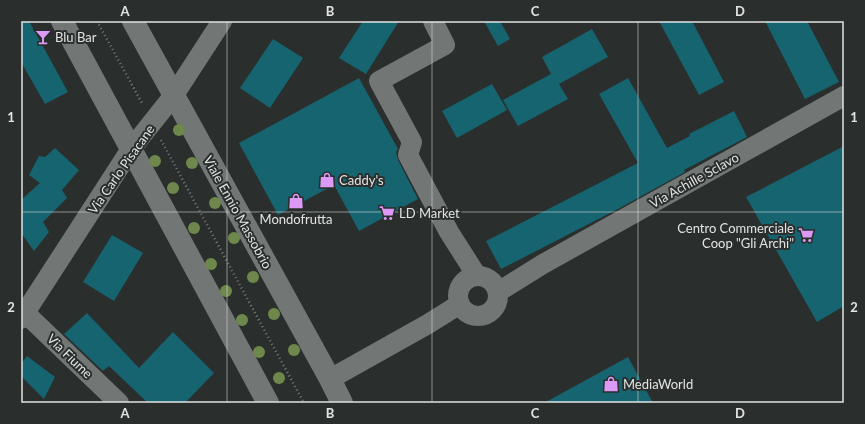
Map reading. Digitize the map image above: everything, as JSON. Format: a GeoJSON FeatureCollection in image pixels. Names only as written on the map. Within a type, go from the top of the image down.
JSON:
{"type":"FeatureCollection","features":[{"type":"Feature","properties":{"kind":"main road"},"geometry":{"type":"LineString","coordinates":[[62,21],[268,403]]}},
{"type":"Feature","properties":{"kind":"main road","name":"Viale Ennio Massobrio"},"geometry":{"type":"LineString","coordinates":[[133,21],[342,403]]}},
{"type":"Feature","properties":{"kind":"street","name":"Via Carlo Pisacane"},"geometry":{"type":"LineString","coordinates":[[23,313],[131,149],[174,95],[222,21]]}},
{"type":"Feature","properties":{"kind":"street"},"geometry":{"type":"LineString","coordinates":[[433,21],[445,45],[379,82],[412,142],[408,155],[449,232],[470,279]]}},
{"type":"Feature","properties":{"kind":"street","name":"Via Achille Sclavo"},"geometry":{"type":"LineString","coordinates":[[496,288],[544,264],[844,96]]}},
{"type":"Feature","properties":{"kind":"street"},"geometry":{"type":"LineString","coordinates":[[487,278],[496,288],[498,298],[493,309],[488,313],[475,315],[462,307],[458,292],[470,279],[487,278]]}},
{"type":"Feature","properties":{"kind":"street"},"geometry":{"type":"LineString","coordinates":[[330,379],[428,324],[462,307]]}},
{"type":"Feature","properties":{"kind":"street","name":"Via Fiume"},"geometry":{"type":"LineString","coordinates":[[23,313],[120,403]]}},
{"type":"Feature","properties":{"kind":"path"},"geometry":{"type":"LineString","coordinates":[[97,21],[304,403]]}},
{"type":"Feature","properties":{"kind":"building"},"geometry":{"type":"Polygon","coordinates":[[[21,21],[29,21],[68,92],[45,104],[21,62],[21,21]]]}},
{"type":"Feature","properties":{"kind":"building"},"geometry":{"type":"Polygon","coordinates":[[[363,21],[399,21],[366,74],[339,58],[363,21]]]}},
{"type":"Feature","properties":{"kind":"building"},"geometry":{"type":"Polygon","coordinates":[[[484,21],[500,21],[510,39],[498,46],[484,21]]]}},
{"type":"Feature","properties":{"kind":"building"},"geometry":{"type":"Polygon","coordinates":[[[659,21],[692,21],[724,82],[699,95],[659,21]]]}},
{"type":"Feature","properties":{"kind":"building"},"geometry":{"type":"Polygon","coordinates":[[[765,21],[807,21],[839,82],[805,99],[765,21]]]}},
{"type":"Feature","properties":{"kind":"building"},"geometry":{"type":"Polygon","coordinates":[[[592,29],[608,57],[559,84],[568,99],[518,126],[503,100],[551,74],[542,57],[592,29]]]}},
{"type":"Feature","properties":{"kind":"building"},"geometry":{"type":"Polygon","coordinates":[[[273,39],[303,58],[270,108],[240,88],[273,39]]]}},
{"type":"Feature","properties":{"kind":"building"},"geometry":{"type":"Polygon","coordinates":[[[359,78],[398,149],[396,152],[398,160],[418,199],[359,231],[334,185],[278,215],[239,143],[359,78]]]}},
{"type":"Feature","properties":{"kind":"building"},"geometry":{"type":"Polygon","coordinates":[[[628,78],[667,148],[690,136],[689,134],[734,111],[747,137],[684,170],[685,172],[618,209],[501,269],[486,241],[638,163],[599,94],[628,78]]]}},
{"type":"Feature","properties":{"kind":"building"},"geometry":{"type":"Polygon","coordinates":[[[492,84],[507,110],[457,138],[442,111],[492,84]]]}},
{"type":"Feature","properties":{"kind":"building","name":"Centro Commerciale Coop \"Gli Archi\""},"geometry":{"type":"Polygon","coordinates":[[[844,146],[844,306],[817,322],[746,197],[844,146]]]}},
{"type":"Feature","properties":{"kind":"building"},"geometry":{"type":"Polygon","coordinates":[[[55,148],[79,170],[62,190],[67,198],[43,222],[49,232],[34,251],[21,233],[21,200],[40,183],[29,175],[39,156],[45,157],[55,148]]]}},
{"type":"Feature","properties":{"kind":"building"},"geometry":{"type":"Polygon","coordinates":[[[112,235],[143,253],[114,301],[83,282],[112,235]]]}},
{"type":"Feature","properties":{"kind":"building"},"geometry":{"type":"Polygon","coordinates":[[[87,313],[139,368],[173,332],[214,373],[185,403],[148,403],[109,366],[103,371],[64,334],[87,313]]]}},
{"type":"Feature","properties":{"kind":"building"},"geometry":{"type":"Polygon","coordinates":[[[27,356],[55,377],[44,399],[21,376],[21,364],[27,356]]]}},
{"type":"Feature","properties":{"kind":"building","name":"MediaWorld"},"geometry":{"type":"Polygon","coordinates":[[[628,357],[653,403],[544,403],[628,357]]]}},
{"type":"Feature","properties":{"kind":"place","name":"Blu Bar"},"geometry":{"type":"Point","coordinates":[43,37]}},
{"type":"Feature","properties":{"kind":"place","name":"Caddy's"},"geometry":{"type":"Point","coordinates":[327,180]}},
{"type":"Feature","properties":{"kind":"place","name":"Mondofrutta"},"geometry":{"type":"Point","coordinates":[296,201]}},
{"type":"Feature","properties":{"kind":"place","name":"LD Market"},"geometry":{"type":"Point","coordinates":[387,213]}},
{"type":"Feature","properties":{"kind":"place","name":"Centro Commerciale Coop \"Gli Archi\""},"geometry":{"type":"Point","coordinates":[806,235]}},
{"type":"Feature","properties":{"kind":"place","name":"MediaWorld"},"geometry":{"type":"Point","coordinates":[611,384]}}]}
